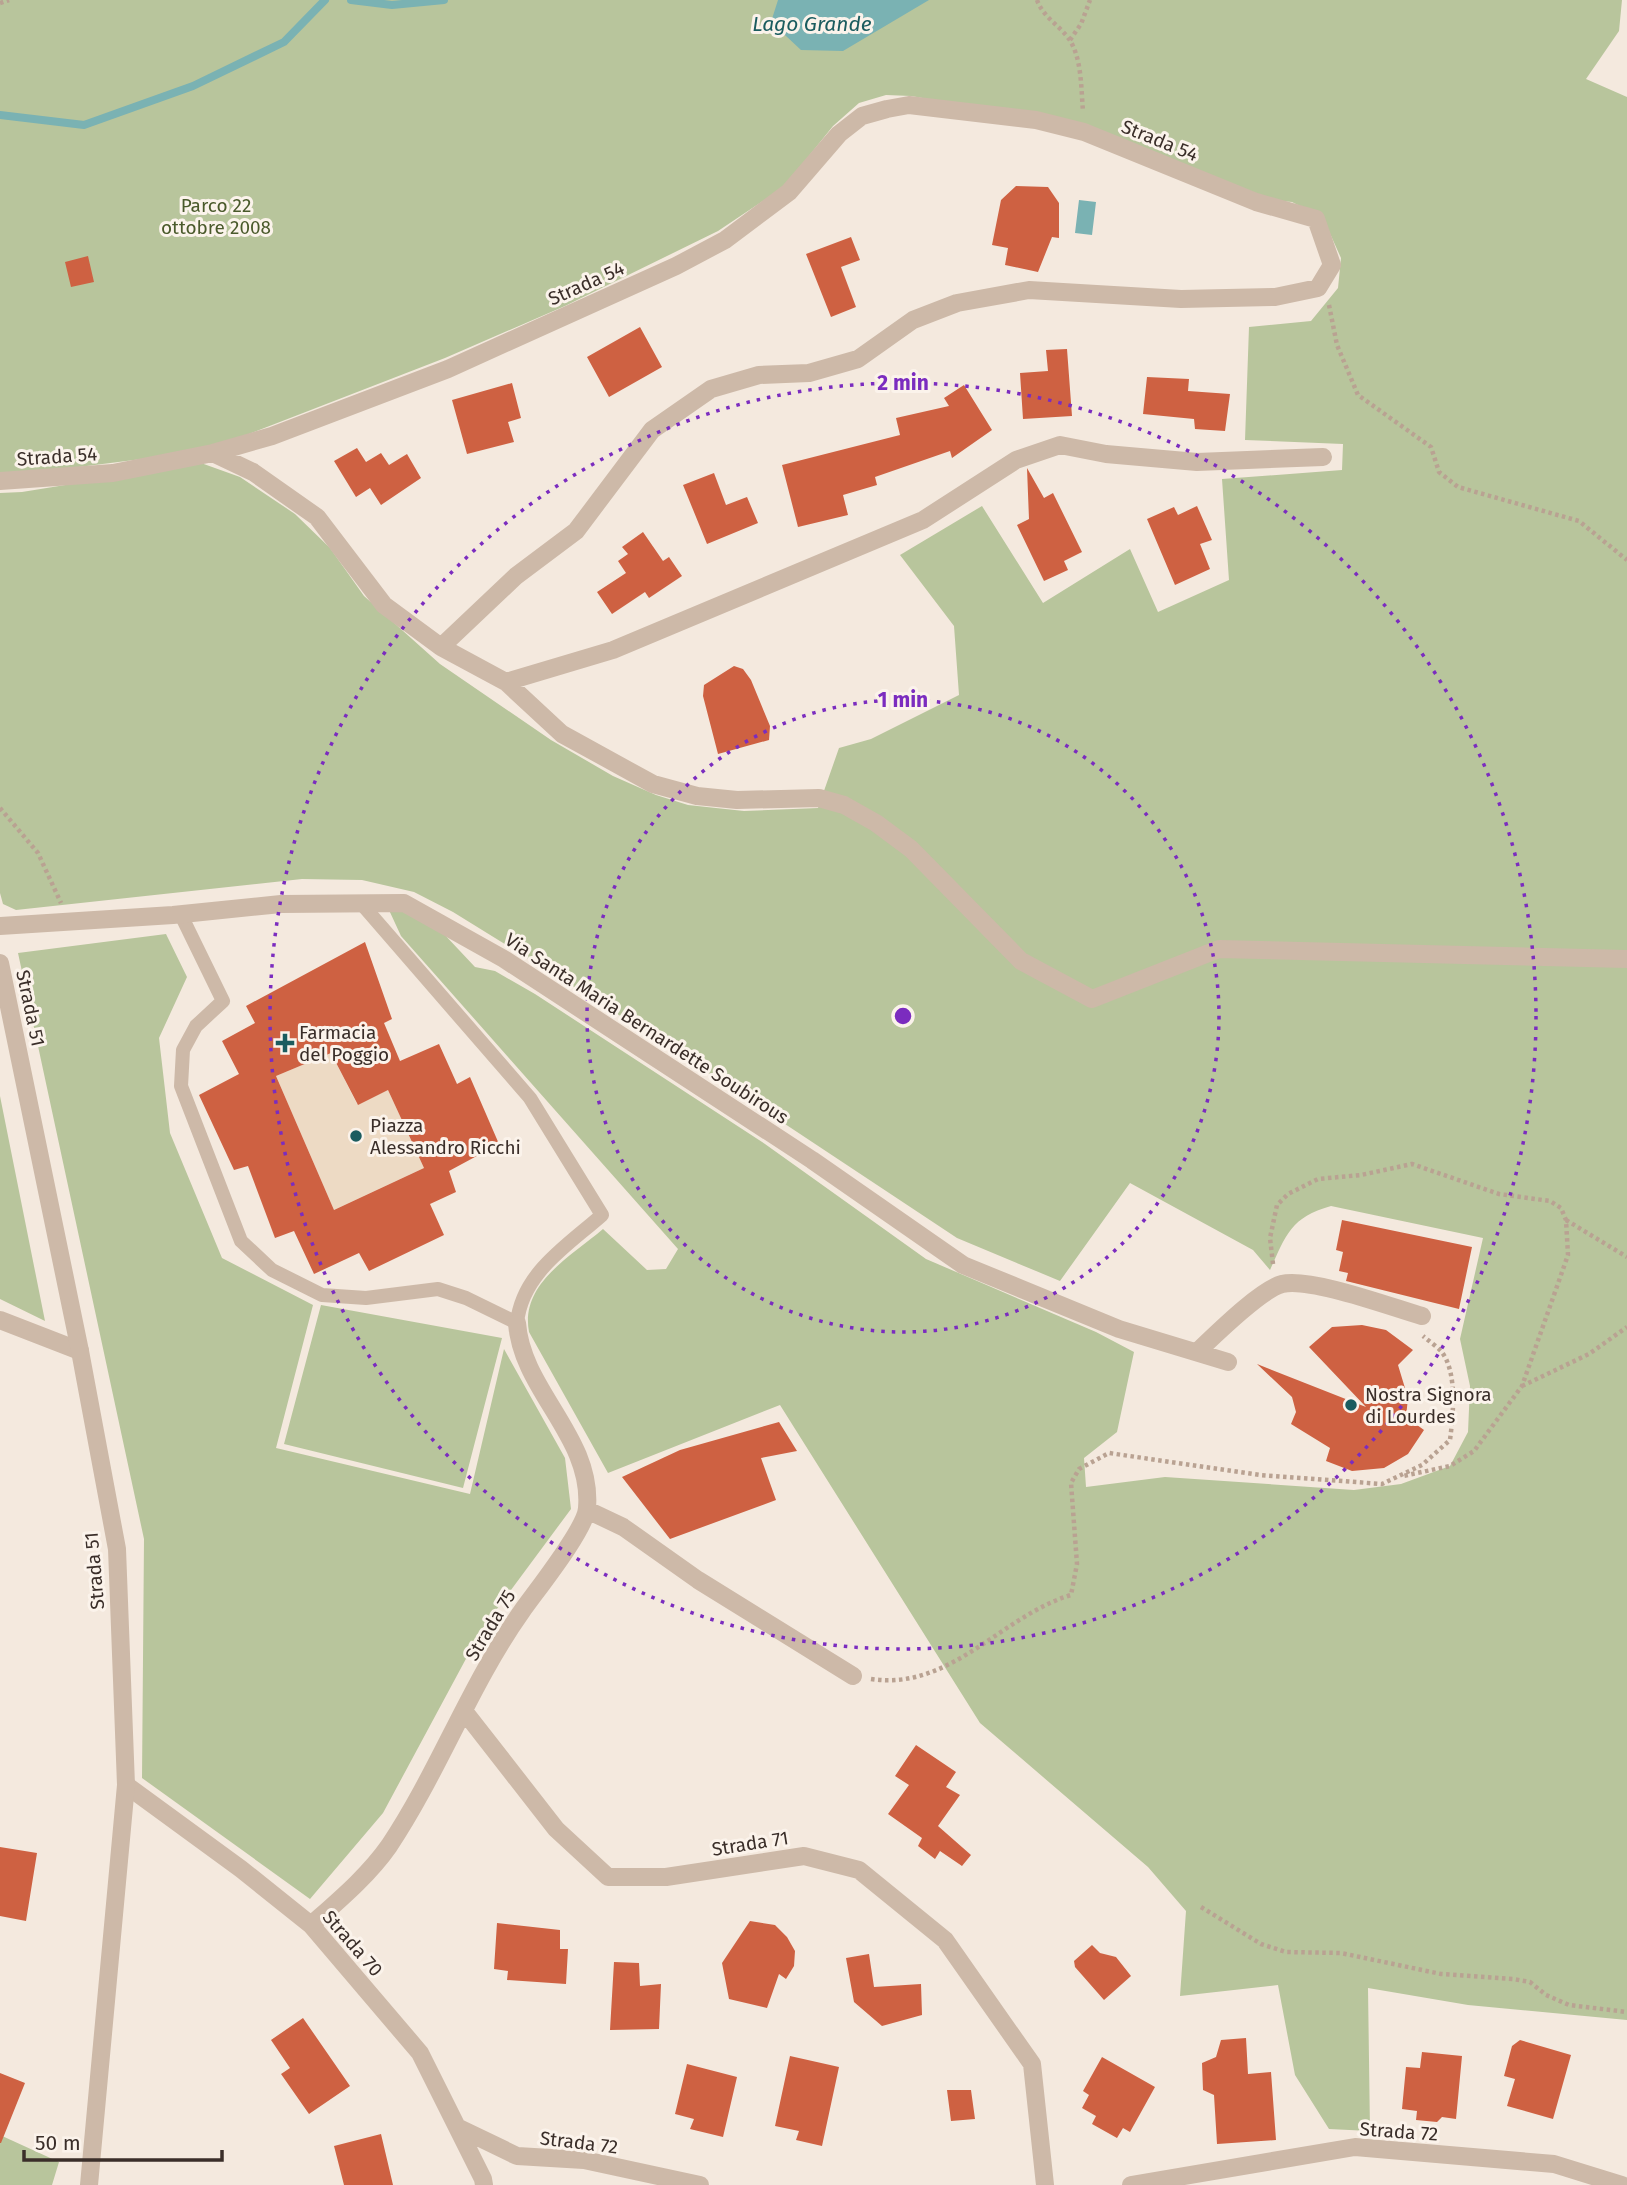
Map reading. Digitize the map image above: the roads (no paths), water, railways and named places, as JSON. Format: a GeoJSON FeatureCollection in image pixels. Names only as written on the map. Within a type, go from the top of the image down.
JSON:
{"type":"FeatureCollection","features":[{"type":"Feature","properties":{"kind":"street","name":"Strada 54"},"geometry":{"type":"LineString","coordinates":[[0,481],[113,473],[213,453],[272,436],[331,411],[448,369],[725,240],[789,192],[839,134],[862,116],[909,105],[1036,120],[1084,132],[1255,202],[1316,219],[1332,265],[1318,288],[1275,298],[1181,299],[1030,290],[957,303],[913,320],[858,359],[809,373],[759,375],[711,388],[652,430],[576,531],[516,576],[441,647]]}},
{"type":"Feature","properties":{"kind":"street"},"geometry":{"type":"LineString","coordinates":[[506,682],[613,650],[923,520],[1016,460],[1060,444],[1106,454],[1197,462],[1323,457]]}},
{"type":"Feature","properties":{"kind":"street"},"geometry":{"type":"LineString","coordinates":[[213,453],[253,472],[317,517],[384,605],[441,647],[506,682],[562,734],[653,784],[696,796],[737,800],[819,798],[844,805],[876,823],[911,849],[1021,961],[1092,999],[1219,949],[1627,959]]}},
{"type":"Feature","properties":{"kind":"street","name":"Via Santa Maria Bernardette Soubirous"},"geometry":{"type":"LineString","coordinates":[[0,926],[181,915],[281,904],[404,903],[504,959],[812,1160],[963,1265],[1119,1329],[1228,1362]]}},
{"type":"Feature","properties":{"kind":"street","name":"Strada 51"},"geometry":{"type":"LineString","coordinates":[[0,963],[80,1351],[117,1549],[126,1785],[89,2185]]}},
{"type":"Feature","properties":{"kind":"street"},"geometry":{"type":"LineString","coordinates":[[1198,1351],[1228,1323],[1280,1284],[1301,1282],[1422,1316]]}},
{"type":"Feature","properties":{"kind":"street"},"geometry":{"type":"LineString","coordinates":[[0,1320],[80,1351]]}},
{"type":"Feature","properties":{"kind":"street"},"geometry":{"type":"LineString","coordinates":[[517,1323],[523,1355],[580,1457],[587,1510],[623,1527],[698,1580],[853,1676]]}},
{"type":"Feature","properties":{"kind":"street","name":"Strada 75"},"geometry":{"type":"LineString","coordinates":[[311,1925],[355,1885],[388,1847],[514,1622],[574,1536],[587,1510]]}},
{"type":"Feature","properties":{"kind":"street","name":"Strada 71"},"geometry":{"type":"LineString","coordinates":[[464,1711],[556,1829],[608,1877],[666,1877],[804,1856],[859,1870],[945,1940],[1032,2064],[1045,2185]]}},
{"type":"Feature","properties":{"kind":"street","name":"Strada 70"},"geometry":{"type":"LineString","coordinates":[[126,1785],[241,1869],[311,1925],[420,2053],[484,2179],[484,2185]]}},
{"type":"Feature","properties":{"kind":"street","name":"Strada 72"},"geometry":{"type":"LineString","coordinates":[[457,2127],[517,2156],[584,2160],[700,2185]]}},
{"type":"Feature","properties":{"kind":"street","name":"Strada 72"},"geometry":{"type":"LineString","coordinates":[[1130,2185],[1355,2147],[1555,2164],[1622,2185]]}},
{"type":"Feature","properties":{"kind":"lane"},"geometry":{"type":"LineString","coordinates":[[181,915],[223,1001],[196,1026],[183,1050],[181,1086],[222,1199],[242,1241],[272,1269],[294,1284],[322,1295],[366,1298],[438,1289],[466,1298],[517,1323],[519,1303],[528,1284],[602,1215],[530,1098],[360,902]]}},
{"type":"Feature","properties":{"kind":"water","name":"Lago Grande"},"geometry":{"type":"Polygon","coordinates":[[[778,0],[929,0],[843,51],[801,50],[771,22],[778,0]]]}},
{"type":"Feature","properties":{"kind":"water"},"geometry":{"type":"Polygon","coordinates":[[[1079,200],[1096,202],[1092,235],[1075,233],[1079,200]]]}},
{"type":"Feature","properties":{"kind":"waterway"},"geometry":{"type":"LineString","coordinates":[[0,115],[84,125],[193,86],[284,42],[325,0]]}},
{"type":"Feature","properties":{"kind":"waterway"},"geometry":{"type":"LineString","coordinates":[[351,0],[392,5],[444,0]]}},
{"type":"Feature","properties":{"kind":"place","name":"Farmacia del Poggio"},"geometry":{"type":"Point","coordinates":[285,1043]}},
{"type":"Feature","properties":{"kind":"place","name":"Piazza Alessandro Ricchi"},"geometry":{"type":"Point","coordinates":[356,1136]}},
{"type":"Feature","properties":{"kind":"place","name":"Nostra Signora di Lourdes"},"geometry":{"type":"Point","coordinates":[1351,1405]}},
{"type":"Feature","properties":{"kind":"park label","name":"Parco 22 ottobre 2008"},"geometry":{"type":"Point","coordinates":[216,216]}}]}
